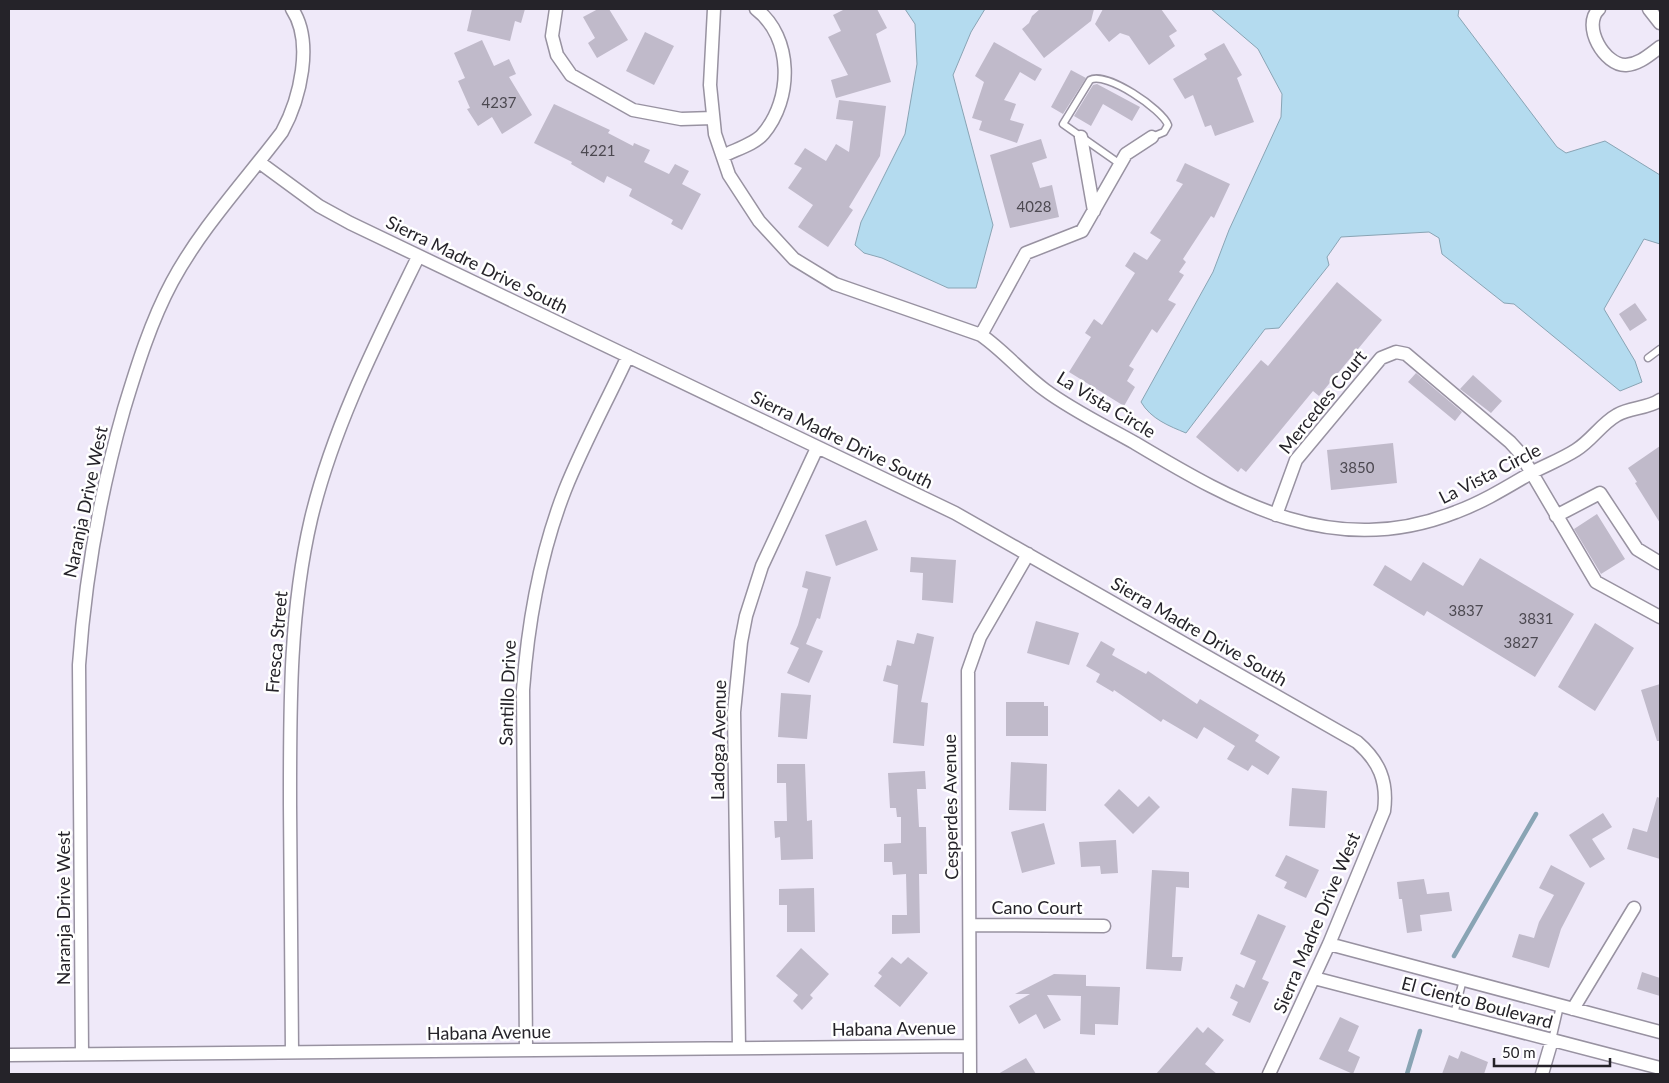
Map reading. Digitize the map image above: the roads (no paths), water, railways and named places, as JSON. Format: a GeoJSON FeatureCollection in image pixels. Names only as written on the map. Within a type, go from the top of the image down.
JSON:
{"type":"FeatureCollection","features":[{"type":"Feature","properties":{"kind":"street","name":"Naranja Drive West"},"geometry":{"type":"LineString","coordinates":[[82,1054],[79,665],[82,620],[92,543],[107,467],[135,371],[172,282],[189,254],[282,132],[293,111],[300,83],[303,34],[298,17],[292,9]]}},
{"type":"Feature","properties":{"kind":"street"},"geometry":{"type":"LineString","coordinates":[[556,9],[552,36],[557,55],[571,75],[634,110],[681,119],[713,118]]}},
{"type":"Feature","properties":{"kind":"street","name":"La Vista Circle"},"geometry":{"type":"LineString","coordinates":[[714,9],[710,85],[713,118],[729,175],[759,221],[794,259],[834,284],[981,335],[999,347],[1018,367],[1046,391],[1223,493],[1276,515],[1330,529],[1370,530],[1408,526],[1436,520],[1464,509],[1576,450],[1618,414],[1654,404],[1660,400]]}},
{"type":"Feature","properties":{"kind":"street"},"geometry":{"type":"LineString","coordinates":[[723,156],[762,136],[776,116],[784,90],[784,61],[776,30],[768,18],[756,9]]}},
{"type":"Feature","properties":{"kind":"street"},"geometry":{"type":"LineString","coordinates":[[1599,9],[1591,23],[1593,36],[1610,59],[1624,66],[1639,62],[1660,47]]}},
{"type":"Feature","properties":{"kind":"street"},"geometry":{"type":"LineString","coordinates":[[1650,9],[1660,23]]}},
{"type":"Feature","properties":{"kind":"street"},"geometry":{"type":"LineString","coordinates":[[1081,137],[1094,211]]}},
{"type":"Feature","properties":{"kind":"street"},"geometry":{"type":"LineString","coordinates":[[981,335],[1026,253],[1082,231],[1126,154],[1152,137]]}},
{"type":"Feature","properties":{"kind":"street","name":"Sierra Madre Drive South"},"geometry":{"type":"LineString","coordinates":[[260,162],[319,206],[418,256],[955,513],[1356,742],[1375,761],[1384,783]]}},
{"type":"Feature","properties":{"kind":"street","name":"Fresca Street"},"geometry":{"type":"LineString","coordinates":[[292,1052],[290,703],[293,634],[300,585],[311,519],[339,431],[366,363],[418,256]]}},
{"type":"Feature","properties":{"kind":"street","name":"Mercedes Court"},"geometry":{"type":"LineString","coordinates":[[1276,515],[1296,460],[1381,358],[1396,352],[1406,354],[1510,442],[1532,472],[1596,582],[1660,617]]}},
{"type":"Feature","properties":{"kind":"street","name":"Santillo Drive"},"geometry":{"type":"LineString","coordinates":[[526,1049],[523,690],[527,640],[541,568],[553,524],[566,489],[628,356]]}},
{"type":"Feature","properties":{"kind":"street","name":"Ladoga Avenue"},"geometry":{"type":"LineString","coordinates":[[739,1048],[734,712],[741,642],[746,616],[762,566],[817,448]]}},
{"type":"Feature","properties":{"kind":"street"},"geometry":{"type":"LineString","coordinates":[[1556,516],[1600,493],[1637,549],[1660,563]]}},
{"type":"Feature","properties":{"kind":"street","name":"Cesperdes Avenue"},"geometry":{"type":"LineString","coordinates":[[970,1074],[968,671],[980,637],[1028,554]]}},
{"type":"Feature","properties":{"kind":"street","name":"Sierra Madre Drive West"},"geometry":{"type":"LineString","coordinates":[[1269,1074],[1329,944],[1384,811],[1386,797],[1384,783]]}},
{"type":"Feature","properties":{"kind":"street"},"geometry":{"type":"LineString","coordinates":[[1573,1009],[1634,908]]}},
{"type":"Feature","properties":{"kind":"street","name":"Cano Court"},"geometry":{"type":"LineString","coordinates":[[970,925],[1104,926]]}},
{"type":"Feature","properties":{"kind":"street","name":"El Ciento Boulevard"},"geometry":{"type":"LineString","coordinates":[[1329,944],[1660,1032]]}},
{"type":"Feature","properties":{"kind":"street","name":"El Ciento Boulevard"},"geometry":{"type":"LineString","coordinates":[[1314,978],[1660,1068]]}},
{"type":"Feature","properties":{"kind":"street"},"geometry":{"type":"LineString","coordinates":[[1542,1074],[1552,1040]]}},
{"type":"Feature","properties":{"kind":"street","name":"Habana Avenue"},"geometry":{"type":"LineString","coordinates":[[9,1055],[969,1046]]}},
{"type":"Feature","properties":{"kind":"lane"},"geometry":{"type":"LineString","coordinates":[[1120,164],[1063,124],[1086,86],[1094,78],[1127,90],[1156,108],[1168,125],[1164,132],[1152,137]]}},
{"type":"Feature","properties":{"kind":"lane"},"geometry":{"type":"LineString","coordinates":[[1648,358],[1660,349]]}},
{"type":"Feature","properties":{"kind":"lane"},"geometry":{"type":"LineString","coordinates":[[1454,1014],[1463,980]]}},
{"type":"Feature","properties":{"kind":"lane"},"geometry":{"type":"LineString","coordinates":[[1552,1040],[1560,1006]]}},
{"type":"Feature","properties":{"kind":"water"},"geometry":{"type":"Polygon","coordinates":[[[905,9],[985,9],[971,32],[953,75],[993,225],[976,288],[948,288],[882,258],[864,253],[855,245],[861,222],[905,134],[917,64],[915,24],[905,9]]]}},
{"type":"Feature","properties":{"kind":"water"},"geometry":{"type":"Polygon","coordinates":[[[1211,9],[1459,9],[1458,16],[1557,147],[1566,153],[1605,141],[1660,175],[1660,244],[1644,239],[1604,309],[1635,361],[1642,382],[1620,391],[1514,304],[1504,303],[1442,254],[1439,238],[1429,232],[1341,237],[1327,257],[1329,265],[1279,328],[1265,329],[1186,433],[1167,425],[1150,413],[1141,402],[1213,272],[1229,230],[1281,117],[1282,94],[1258,49],[1211,9]]]}},
{"type":"Feature","properties":{"kind":"waterway"},"geometry":{"type":"LineString","coordinates":[[1454,956],[1536,814]]}},
{"type":"Feature","properties":{"kind":"waterway"},"geometry":{"type":"LineString","coordinates":[[1407,1074],[1420,1031]]}}]}
